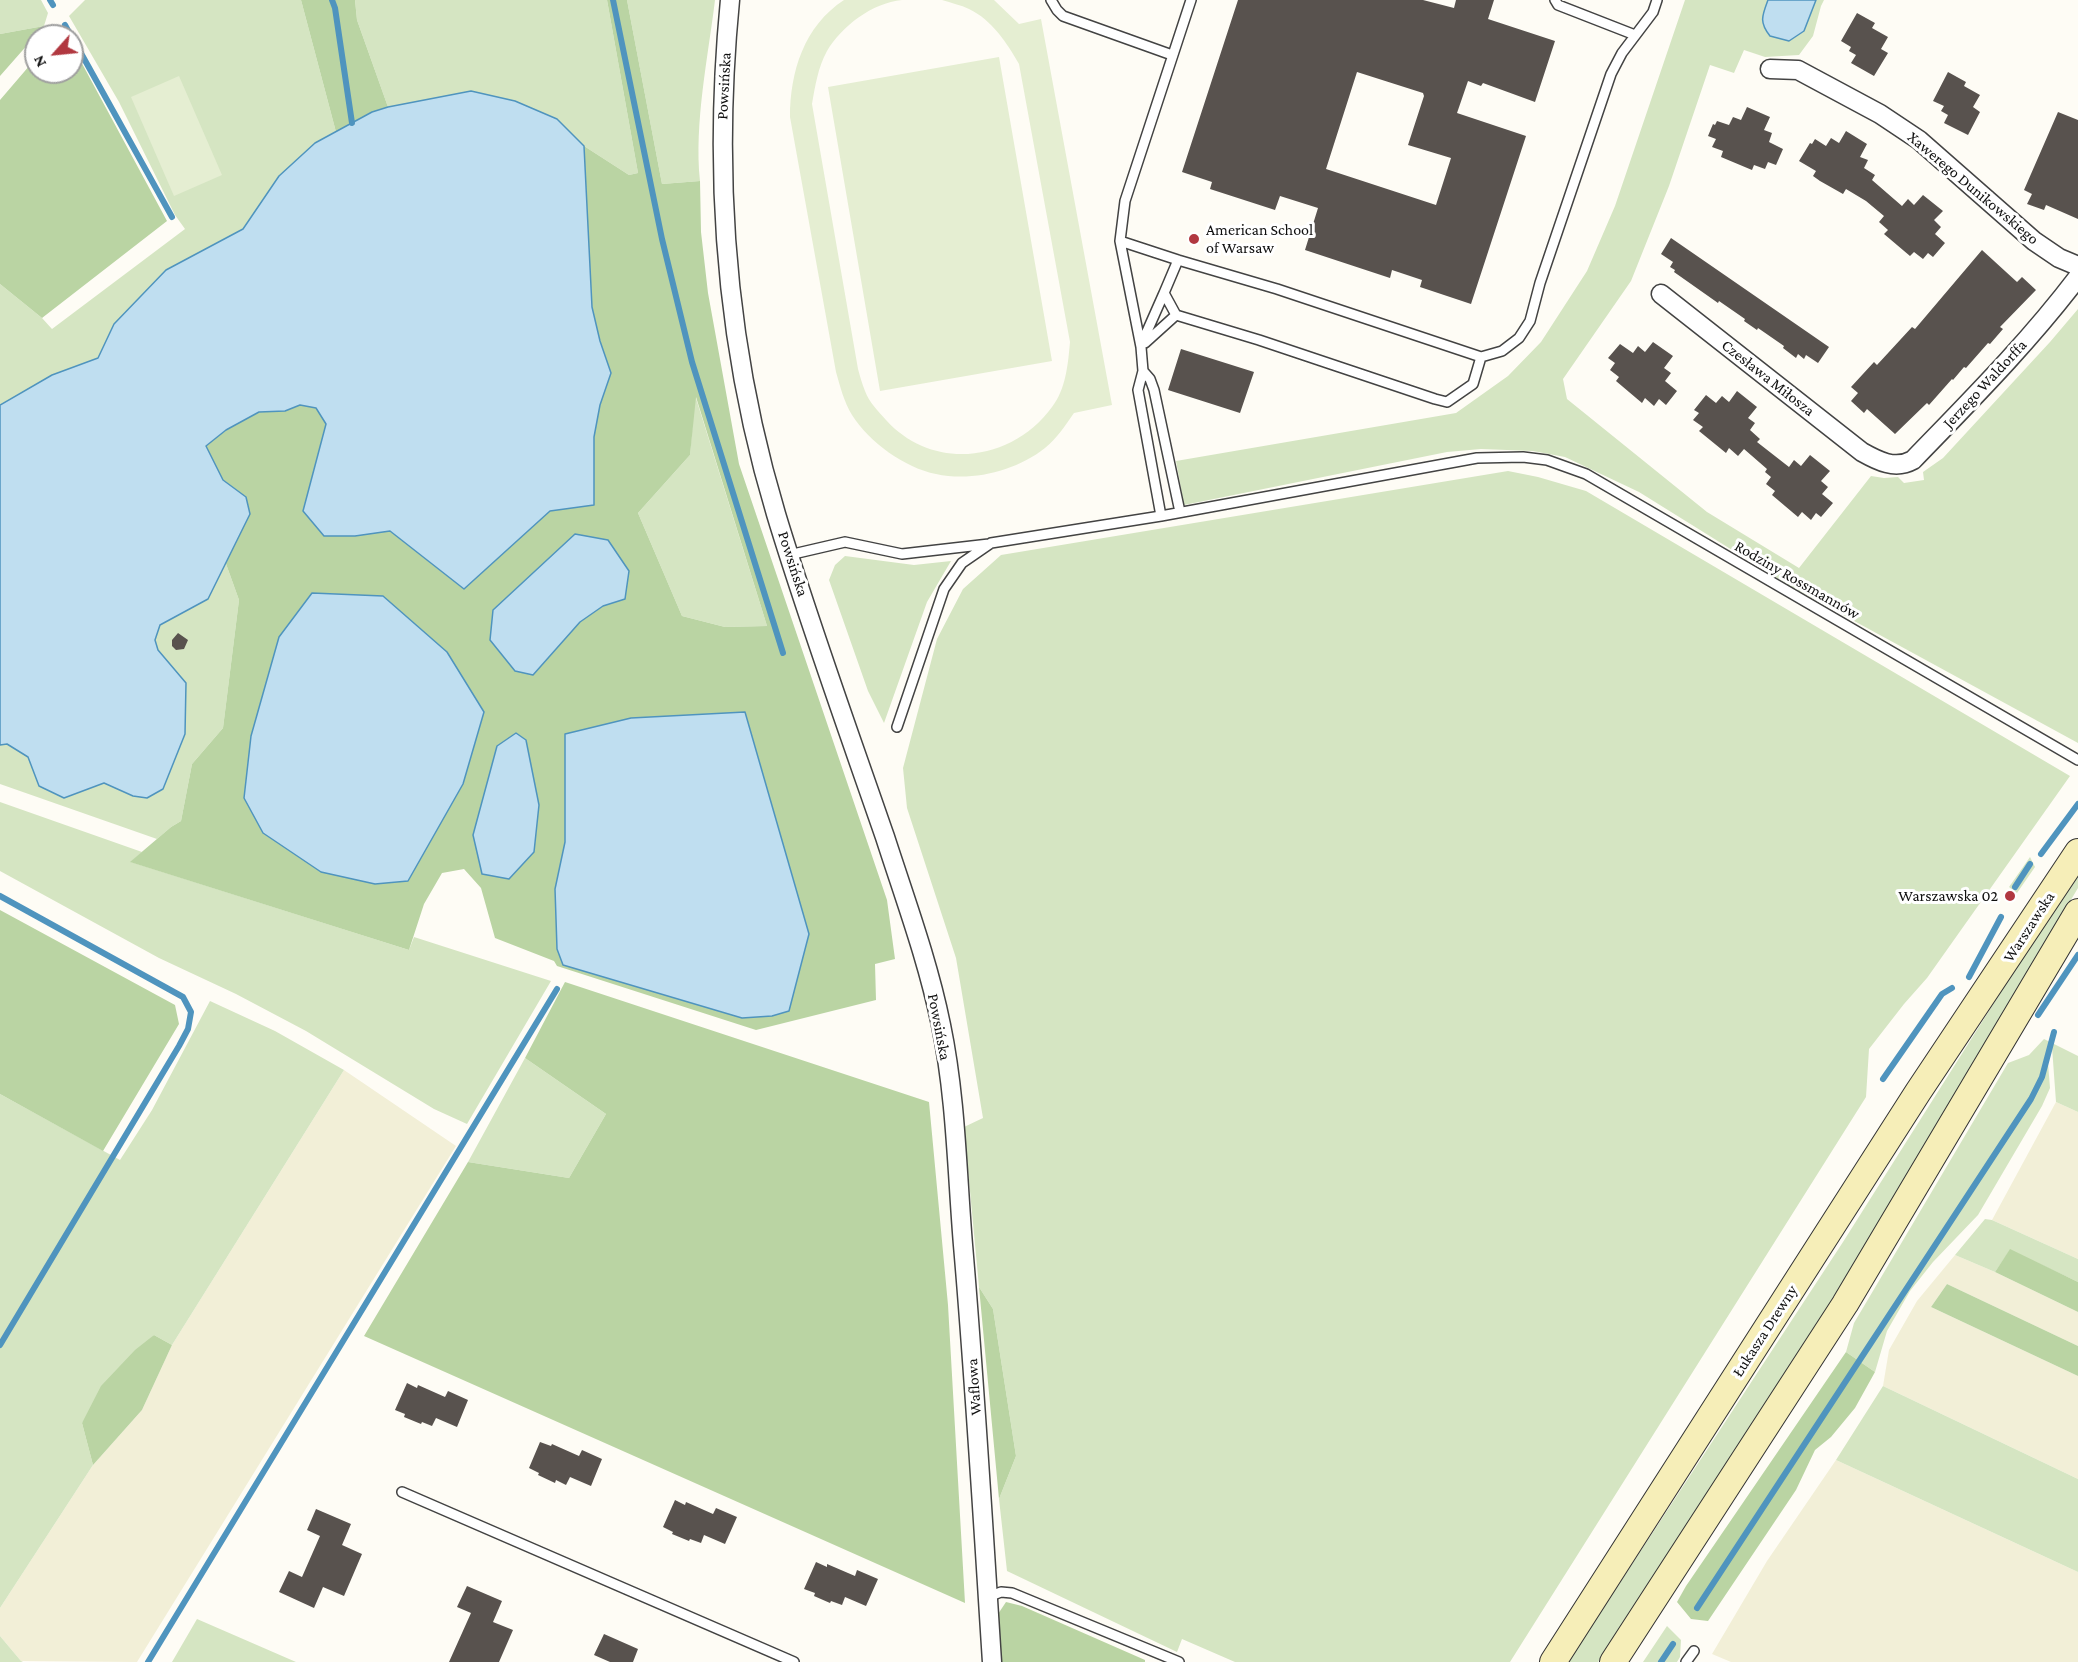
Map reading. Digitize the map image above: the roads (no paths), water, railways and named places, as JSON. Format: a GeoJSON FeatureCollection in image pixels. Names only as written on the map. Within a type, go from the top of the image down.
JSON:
{"type":"FeatureCollection","features":[{"type":"Feature","properties":{"kind":"main road","name":"Warszawska"},"geometry":{"type":"LineString","coordinates":[[1979,1001],[2078,852]]}},
{"type":"Feature","properties":{"kind":"main road","name":"Warszawska"},"geometry":{"type":"LineString","coordinates":[[1613,1662],[1845,1304],[2078,912]]}},
{"type":"Feature","properties":{"kind":"main road","name":"Łukasza Drewny"},"geometry":{"type":"LineString","coordinates":[[1553,1662],[1905,1112],[1979,1001]]}},
{"type":"Feature","properties":{"kind":"street","name":"Powsińska"},"geometry":{"type":"LineString","coordinates":[[730,0],[724,74],[722,151],[730,288],[742,373],[753,425],[789,555],[927,968],[941,1026],[953,1112]]}},
{"type":"Feature","properties":{"kind":"street","name":"Xawerego Dunikowskiego"},"geometry":{"type":"LineString","coordinates":[[1770,69],[1798,70],[1880,114],[1919,140],[2034,241],[2059,258],[2078,266]]}},
{"type":"Feature","properties":{"kind":"street","name":"Jerzego Waldorffa"},"geometry":{"type":"LineString","coordinates":[[1876,460],[1894,465],[1904,465],[1913,460],[2046,319],[2078,277]]}},
{"type":"Feature","properties":{"kind":"street","name":"Czesława Miłosza"},"geometry":{"type":"LineString","coordinates":[[1661,294],[1845,440],[1876,460]]}},
{"type":"Feature","properties":{"kind":"street","name":"Waflowa"},"geometry":{"type":"LineString","coordinates":[[953,1112],[973,1361],[992,1662]]}},
{"type":"Feature","properties":{"kind":"lane"},"geometry":{"type":"LineString","coordinates":[[1052,0],[1063,16],[1172,55]]}},
{"type":"Feature","properties":{"kind":"lane"},"geometry":{"type":"LineString","coordinates":[[1161,516],[1138,390],[1143,371],[1141,347],[1120,241],[1125,201],[1191,0]]}},
{"type":"Feature","properties":{"kind":"lane"},"geometry":{"type":"LineString","coordinates":[[1555,0],[1557,4],[1635,35]]}},
{"type":"Feature","properties":{"kind":"lane"},"geometry":{"type":"LineString","coordinates":[[1120,241],[1277,289],[1481,357],[1502,351],[1519,338],[1530,321],[1540,283],[1611,74],[1622,53],[1653,12],[1657,0]]}},
{"type":"Feature","properties":{"kind":"lane"},"geometry":{"type":"LineString","coordinates":[[1141,347],[1178,260]]}},
{"type":"Feature","properties":{"kind":"lane"},"geometry":{"type":"LineString","coordinates":[[1164,293],[1176,315],[1447,402],[1473,384],[1481,357]]}},
{"type":"Feature","properties":{"kind":"lane"},"geometry":{"type":"LineString","coordinates":[[1141,347],[1176,315]]}},
{"type":"Feature","properties":{"kind":"lane"},"geometry":{"type":"LineString","coordinates":[[1143,371],[1150,379],[1154,390],[1180,512]]}},
{"type":"Feature","properties":{"kind":"lane","name":"Rodziny Rossmannów"},"geometry":{"type":"LineString","coordinates":[[789,555],[845,542],[902,554],[991,543],[1161,516],[1490,456],[1547,460],[1587,474],[2078,760]]}},
{"type":"Feature","properties":{"kind":"lane"},"geometry":{"type":"LineString","coordinates":[[897,727],[944,589],[962,563],[991,543]]}},
{"type":"Feature","properties":{"kind":"lane"},"geometry":{"type":"LineString","coordinates":[[402,1492],[794,1662]]}},
{"type":"Feature","properties":{"kind":"lane"},"geometry":{"type":"LineString","coordinates":[[988,1597],[1001,1592],[1012,1593],[1179,1662]]}},
{"type":"Feature","properties":{"kind":"lane"},"geometry":{"type":"LineString","coordinates":[[1686,1662],[1694,1651]]}},
{"type":"Feature","properties":{"kind":"water"},"geometry":{"type":"Polygon","coordinates":[[[1768,0],[1816,0],[1804,31],[1789,41],[1770,36],[1764,27],[1763,15],[1768,0]]]}},
{"type":"Feature","properties":{"kind":"water"},"geometry":{"type":"Polygon","coordinates":[[[471,91],[515,101],[557,119],[584,146],[592,307],[611,373],[600,405],[594,437],[594,505],[550,511],[464,589],[390,531],[355,536],[324,536],[303,511],[326,424],[316,408],[300,405],[285,411],[259,412],[226,430],[206,446],[223,480],[246,497],[250,514],[208,599],[160,625],[155,640],[158,650],[186,683],[185,734],[163,789],[147,798],[133,796],[104,783],[64,798],[39,786],[28,757],[7,744],[0,745],[0,405],[52,375],[98,358],[114,324],[166,270],[243,229],[279,176],[315,143],[372,112],[471,91]]]}},
{"type":"Feature","properties":{"kind":"water"},"geometry":{"type":"Polygon","coordinates":[[[575,534],[608,540],[629,571],[625,599],[603,606],[580,622],[533,675],[515,671],[490,640],[493,610],[575,534]]]}},
{"type":"Feature","properties":{"kind":"water"},"geometry":{"type":"Polygon","coordinates":[[[312,593],[383,596],[447,652],[484,712],[463,784],[408,881],[375,884],[321,872],[263,833],[244,798],[251,736],[279,637],[312,593]]]}},
{"type":"Feature","properties":{"kind":"water"},"geometry":{"type":"Polygon","coordinates":[[[745,712],[809,934],[789,1011],[772,1016],[742,1018],[563,965],[557,949],[555,889],[565,842],[565,734],[631,718],[745,712]]]}},
{"type":"Feature","properties":{"kind":"water"},"geometry":{"type":"Polygon","coordinates":[[[516,733],[526,740],[539,805],[534,852],[509,879],[482,874],[473,835],[497,746],[516,733]]]}},
{"type":"Feature","properties":{"kind":"waterway"},"geometry":{"type":"LineString","coordinates":[[50,0],[53,5]]}},
{"type":"Feature","properties":{"kind":"waterway"},"geometry":{"type":"LineString","coordinates":[[332,0],[352,123]]}},
{"type":"Feature","properties":{"kind":"waterway"},"geometry":{"type":"LineString","coordinates":[[613,0],[662,239],[692,362],[783,653]]}},
{"type":"Feature","properties":{"kind":"waterway"},"geometry":{"type":"LineString","coordinates":[[84,59],[172,217]]}},
{"type":"Feature","properties":{"kind":"waterway"},"geometry":{"type":"LineString","coordinates":[[2041,854],[2078,804]]}},
{"type":"Feature","properties":{"kind":"waterway"},"geometry":{"type":"LineString","coordinates":[[2015,887],[2030,864]]}},
{"type":"Feature","properties":{"kind":"waterway"},"geometry":{"type":"LineString","coordinates":[[0,896],[183,997],[191,1012],[188,1029],[179,1046],[0,1345]]}},
{"type":"Feature","properties":{"kind":"waterway"},"geometry":{"type":"LineString","coordinates":[[1969,977],[2001,917]]}},
{"type":"Feature","properties":{"kind":"waterway"},"geometry":{"type":"LineString","coordinates":[[2038,1015],[2078,955]]}},
{"type":"Feature","properties":{"kind":"waterway"},"geometry":{"type":"LineString","coordinates":[[1883,1079],[1942,994],[1952,988]]}},
{"type":"Feature","properties":{"kind":"waterway"},"geometry":{"type":"LineString","coordinates":[[148,1662],[557,989]]}},
{"type":"Feature","properties":{"kind":"waterway"},"geometry":{"type":"LineString","coordinates":[[1697,1608],[2031,1099],[2042,1077],[2054,1032]]}},
{"type":"Feature","properties":{"kind":"waterway"},"geometry":{"type":"LineString","coordinates":[[1661,1662],[1673,1644]]}},
{"type":"Feature","properties":{"kind":"place","name":"American School of Warsaw"},"geometry":{"type":"Point","coordinates":[1194,239]}},
{"type":"Feature","properties":{"kind":"place","name":"Warszawska 02"},"geometry":{"type":"Point","coordinates":[2010,896]}}]}
